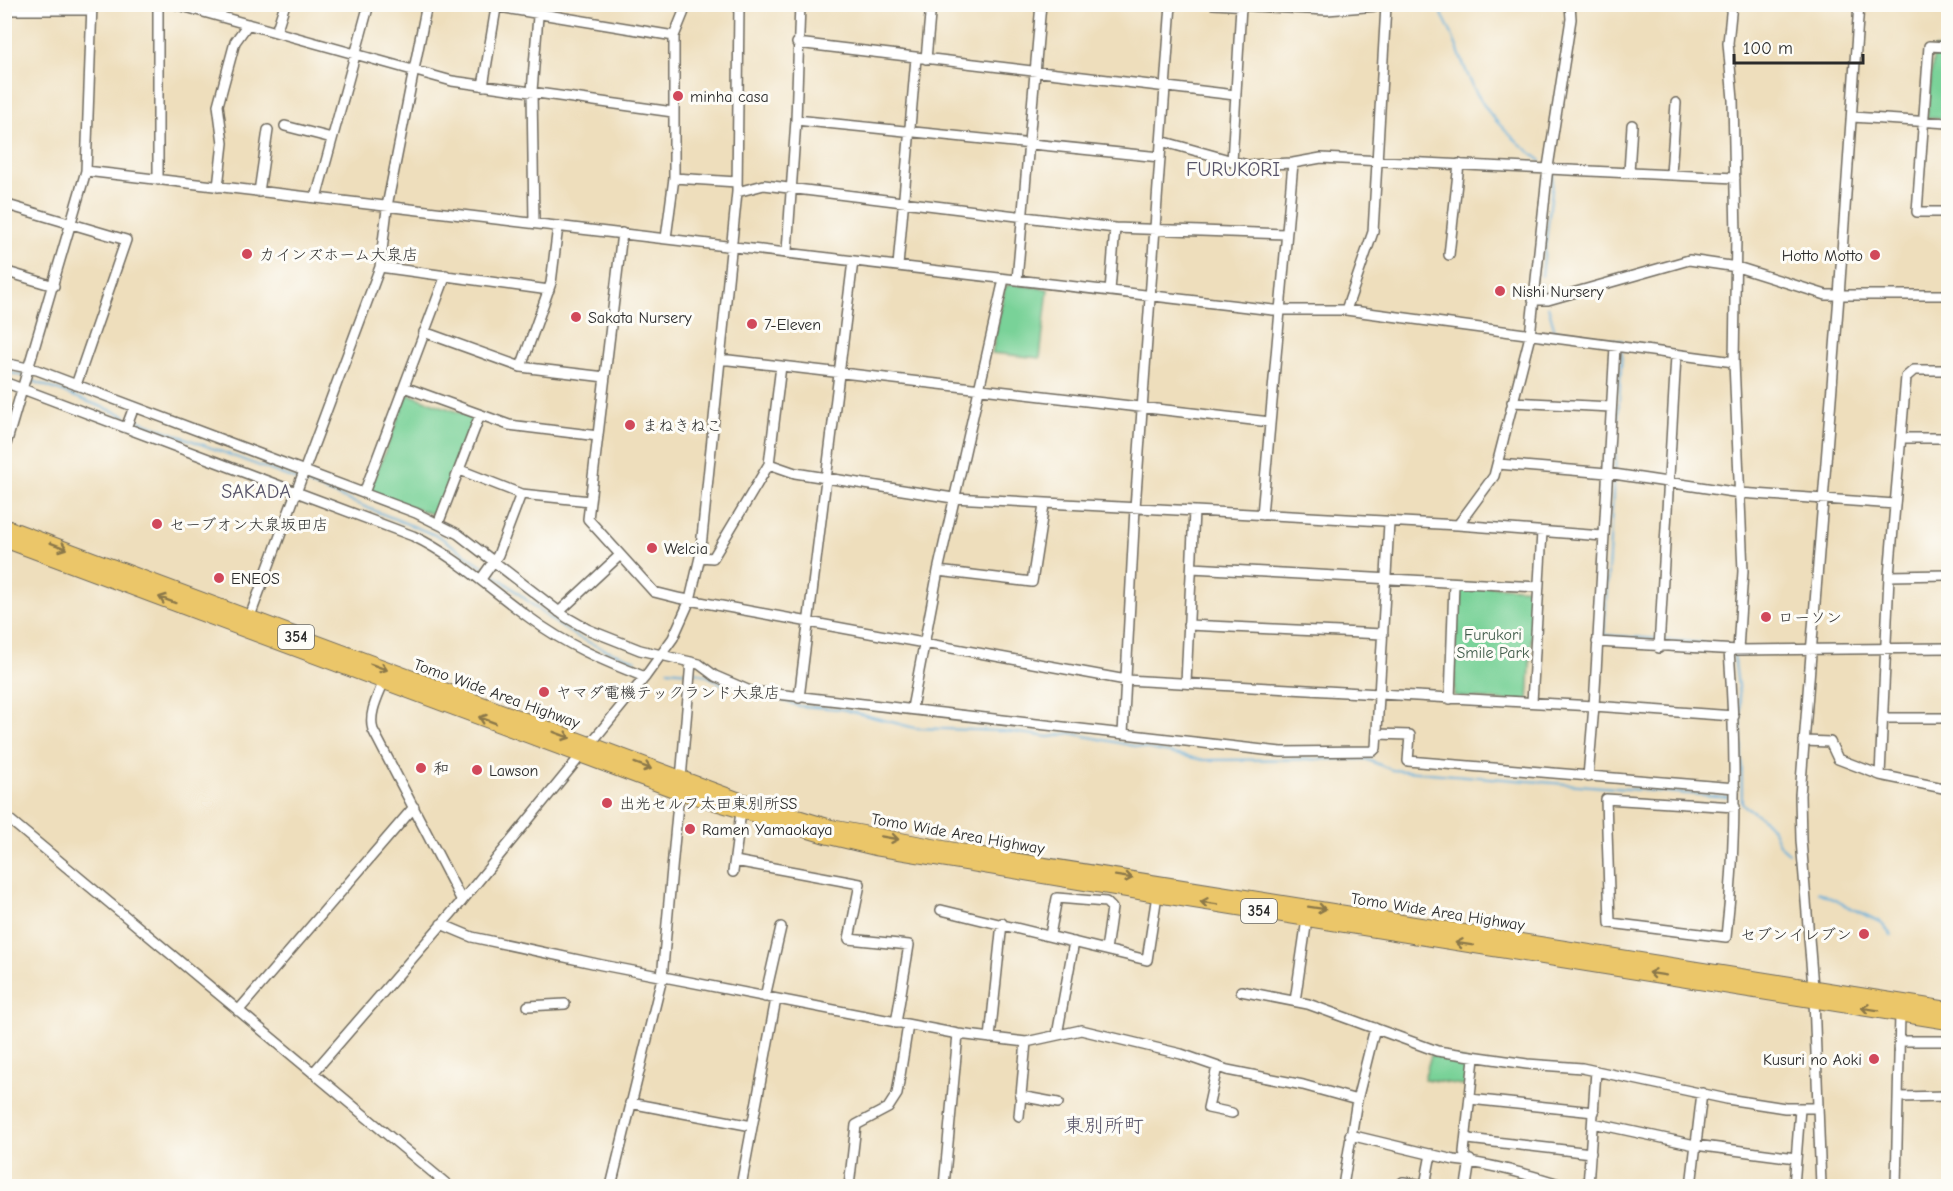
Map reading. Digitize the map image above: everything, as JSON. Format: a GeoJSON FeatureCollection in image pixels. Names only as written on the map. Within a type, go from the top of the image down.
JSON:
{"type":"FeatureCollection","features":[{"type":"Feature","properties":{"kind":"highway","name":"Tomo Wide Area Highway"},"geometry":{"type":"LineString","coordinates":[[4,526],[585,751]]}},
{"type":"Feature","properties":{"kind":"highway","name":"Tomo Wide Area Highway"},"geometry":{"type":"LineString","coordinates":[[4,540],[384,681],[680,786],[741,812],[875,848],[1307,919],[1814,994],[1948,1009]]}},
{"type":"Feature","properties":{"kind":"highway","name":"Tomo Wide Area Highway"},"geometry":{"type":"LineString","coordinates":[[680,786],[831,827],[1814,994],[1900,1014],[1948,1022]]}},
{"type":"Feature","properties":{"kind":"street"},"geometry":{"type":"LineString","coordinates":[[158,4],[158,180]]}},
{"type":"Feature","properties":{"kind":"street"},"geometry":{"type":"LineString","coordinates":[[175,4],[213,9],[248,24],[414,72],[483,86],[673,112]]}},
{"type":"Feature","properties":{"kind":"street"},"geometry":{"type":"LineString","coordinates":[[276,32],[285,4]]}},
{"type":"Feature","properties":{"kind":"street"},"geometry":{"type":"LineString","coordinates":[[316,198],[353,53],[369,4]]}},
{"type":"Feature","properties":{"kind":"street"},"geometry":{"type":"LineString","coordinates":[[249,619],[380,267],[388,207],[428,4]]}},
{"type":"Feature","properties":{"kind":"street"},"geometry":{"type":"LineString","coordinates":[[481,4],[674,36]]}},
{"type":"Feature","properties":{"kind":"street"},"geometry":{"type":"LineString","coordinates":[[534,223],[532,92],[539,4]]}},
{"type":"Feature","properties":{"kind":"street"},"geometry":{"type":"LineString","coordinates":[[666,238],[674,178],[674,36],[687,4]]}},
{"type":"Feature","properties":{"kind":"street"},"geometry":{"type":"LineString","coordinates":[[313,1073],[462,901],[645,677],[673,638],[690,600],[700,557],[737,192],[739,4]]}},
{"type":"Feature","properties":{"kind":"street"},"geometry":{"type":"LineString","coordinates":[[787,251],[796,120],[800,4]]}},
{"type":"Feature","properties":{"kind":"street"},"geometry":{"type":"LineString","coordinates":[[898,266],[910,133],[931,4]]}},
{"type":"Feature","properties":{"kind":"street"},"geometry":{"type":"LineString","coordinates":[[1017,280],[1041,4]]}},
{"type":"Feature","properties":{"kind":"street"},"geometry":{"type":"LineString","coordinates":[[1123,734],[1153,230],[1171,4]]}},
{"type":"Feature","properties":{"kind":"street"},"geometry":{"type":"LineString","coordinates":[[1213,4],[1328,10],[1389,5],[1373,232],[1346,310]]}},
{"type":"Feature","properties":{"kind":"street"},"geometry":{"type":"LineString","coordinates":[[1458,525],[1494,476],[1530,336],[1548,167],[1571,19],[1570,4]]}},
{"type":"Feature","properties":{"kind":"street"},"geometry":{"type":"LineString","coordinates":[[1732,4],[1728,43],[1733,100],[1737,267],[1734,363],[1743,571],[1733,650],[1735,788],[1735,807],[1734,867],[1726,937],[1610,923],[1606,799],[1735,807]]}},
{"type":"Feature","properties":{"kind":"street"},"geometry":{"type":"LineString","coordinates":[[1821,1186],[1816,1108],[1814,994],[1801,840],[1804,741],[1859,4]]}},
{"type":"Feature","properties":{"kind":"street"},"geometry":{"type":"LineString","coordinates":[[1232,162],[1241,6]]}},
{"type":"Feature","properties":{"kind":"street"},"geometry":{"type":"LineString","coordinates":[[4,10],[92,7],[86,171],[5,451]]}},
{"type":"Feature","properties":{"kind":"street"},"geometry":{"type":"LineString","coordinates":[[483,86],[496,8]]}},
{"type":"Feature","properties":{"kind":"street"},"geometry":{"type":"LineString","coordinates":[[218,187],[223,143],[218,105],[235,42],[248,24]]}},
{"type":"Feature","properties":{"kind":"street"},"geometry":{"type":"LineString","coordinates":[[797,43],[1235,95]]}},
{"type":"Feature","properties":{"kind":"street"},"geometry":{"type":"LineString","coordinates":[[1948,47],[1929,46],[1917,212],[1948,212]]}},
{"type":"Feature","properties":{"kind":"street"},"geometry":{"type":"LineString","coordinates":[[1671,174],[1676,104]]}},
{"type":"Feature","properties":{"kind":"street"},"geometry":{"type":"LineString","coordinates":[[1852,117],[1948,123]]}},
{"type":"Feature","properties":{"kind":"street"},"geometry":{"type":"LineString","coordinates":[[796,120],[1030,145],[1160,156]]}},
{"type":"Feature","properties":{"kind":"street"},"geometry":{"type":"LineString","coordinates":[[1629,172],[1632,125]]}},
{"type":"Feature","properties":{"kind":"street"},"geometry":{"type":"LineString","coordinates":[[285,126],[332,138]]}},
{"type":"Feature","properties":{"kind":"street"},"geometry":{"type":"LineString","coordinates":[[259,192],[268,130]]}},
{"type":"Feature","properties":{"kind":"street"},"geometry":{"type":"LineString","coordinates":[[1161,141],[1247,165],[1293,163],[1321,158],[1548,167],[1735,178]]}},
{"type":"Feature","properties":{"kind":"street"},"geometry":{"type":"LineString","coordinates":[[1262,515],[1282,311],[1293,163]]}},
{"type":"Feature","properties":{"kind":"street"},"geometry":{"type":"LineString","coordinates":[[1449,255],[1459,164]]}},
{"type":"Feature","properties":{"kind":"street"},"geometry":{"type":"LineString","coordinates":[[86,171],[787,251],[852,261],[1282,311],[1346,310],[1734,363]]}},
{"type":"Feature","properties":{"kind":"street"},"geometry":{"type":"LineString","coordinates":[[674,178],[737,182]]}},
{"type":"Feature","properties":{"kind":"street"},"geometry":{"type":"LineString","coordinates":[[737,192],[764,185],[1115,228],[1286,234]]}},
{"type":"Feature","properties":{"kind":"street"},"geometry":{"type":"LineString","coordinates":[[4,204],[122,238],[127,243],[76,385]]}},
{"type":"Feature","properties":{"kind":"street"},"geometry":{"type":"LineString","coordinates":[[521,367],[549,290],[558,226]]}},
{"type":"Feature","properties":{"kind":"street"},"geometry":{"type":"LineString","coordinates":[[1110,291],[1115,228]]}},
{"type":"Feature","properties":{"kind":"street"},"geometry":{"type":"LineString","coordinates":[[622,233],[590,501],[590,524],[658,594],[1126,680],[1532,702],[1734,716]]}},
{"type":"Feature","properties":{"kind":"street"},"geometry":{"type":"LineString","coordinates":[[1533,300],[1548,300],[1689,260],[1737,267],[1826,295],[1948,295]]}},
{"type":"Feature","properties":{"kind":"street"},"geometry":{"type":"LineString","coordinates":[[799,698],[810,623],[852,261]]}},
{"type":"Feature","properties":{"kind":"street"},"geometry":{"type":"LineString","coordinates":[[380,267],[549,290]]}},
{"type":"Feature","properties":{"kind":"street"},"geometry":{"type":"LineString","coordinates":[[4,271],[54,286]]}},
{"type":"Feature","properties":{"kind":"street"},"geometry":{"type":"LineString","coordinates":[[364,493],[446,275]]}},
{"type":"Feature","properties":{"kind":"street"},"geometry":{"type":"LineString","coordinates":[[912,708],[953,498],[1004,279]]}},
{"type":"Feature","properties":{"kind":"street"},"geometry":{"type":"LineString","coordinates":[[424,332],[521,367],[604,377]]}},
{"type":"Feature","properties":{"kind":"street"},"geometry":{"type":"LineString","coordinates":[[1588,777],[1615,347]]}},
{"type":"Feature","properties":{"kind":"street"},"geometry":{"type":"LineString","coordinates":[[1659,648],[1676,356]]}},
{"type":"Feature","properties":{"kind":"street"},"geometry":{"type":"LineString","coordinates":[[720,359],[1270,422]]}},
{"type":"Feature","properties":{"kind":"street"},"geometry":{"type":"LineString","coordinates":[[4,363],[76,385],[364,493],[438,524],[458,534],[559,612],[587,629],[661,656],[699,664],[715,676],[750,691],[799,698],[912,708],[1281,752],[1373,751],[1376,748],[1380,695],[1389,523]]}},
{"type":"Feature","properties":{"kind":"street"},"geometry":{"type":"LineString","coordinates":[[700,557],[713,558],[768,464],[781,366]]}},
{"type":"Feature","properties":{"kind":"street"},"geometry":{"type":"LineString","coordinates":[[1880,775],[1889,576],[1908,373],[1914,370],[1948,370]]}},
{"type":"Feature","properties":{"kind":"street"},"geometry":{"type":"LineString","coordinates":[[4,382],[413,536],[439,550],[481,579],[530,618],[567,643],[645,677]]}},
{"type":"Feature","properties":{"kind":"street"},"geometry":{"type":"LineString","coordinates":[[404,387],[509,425],[598,436]]}},
{"type":"Feature","properties":{"kind":"street"},"geometry":{"type":"LineString","coordinates":[[1512,402],[1611,407]]}},
{"type":"Feature","properties":{"kind":"street"},"geometry":{"type":"LineString","coordinates":[[126,428],[134,407]]}},
{"type":"Feature","properties":{"kind":"street"},"geometry":{"type":"LineString","coordinates":[[438,524],[480,415]]}},
{"type":"Feature","properties":{"kind":"street"},"geometry":{"type":"LineString","coordinates":[[1902,438],[1948,438]]}},
{"type":"Feature","properties":{"kind":"street"},"geometry":{"type":"LineString","coordinates":[[768,464],[795,473],[953,498],[1044,505],[1458,525],[1603,536]]}},
{"type":"Feature","properties":{"kind":"street"},"geometry":{"type":"LineString","coordinates":[[1498,464],[1607,473],[1740,493],[1895,504]]}},
{"type":"Feature","properties":{"kind":"street"},"geometry":{"type":"LineString","coordinates":[[459,470],[521,494],[590,501]]}},
{"type":"Feature","properties":{"kind":"street"},"geometry":{"type":"LineString","coordinates":[[481,579],[495,561],[521,494]]}},
{"type":"Feature","properties":{"kind":"street"},"geometry":{"type":"LineString","coordinates":[[938,571],[1032,582],[1044,505]]}},
{"type":"Feature","properties":{"kind":"street"},"geometry":{"type":"LineString","coordinates":[[1186,683],[1194,511]]}},
{"type":"Feature","properties":{"kind":"street"},"geometry":{"type":"LineString","coordinates":[[1532,702],[1542,532]]}},
{"type":"Feature","properties":{"kind":"street"},"geometry":{"type":"LineString","coordinates":[[559,612],[619,556]]}},
{"type":"Feature","properties":{"kind":"street"},"geometry":{"type":"LineString","coordinates":[[1192,568],[1387,581],[1538,587]]}},
{"type":"Feature","properties":{"kind":"street"},"geometry":{"type":"LineString","coordinates":[[1889,576],[1948,575]]}},
{"type":"Feature","properties":{"kind":"street"},"geometry":{"type":"LineString","coordinates":[[1450,699],[1454,583]]}},
{"type":"Feature","properties":{"kind":"street"},"geometry":{"type":"LineString","coordinates":[[1188,624],[1383,634]]}},
{"type":"Feature","properties":{"kind":"street"},"geometry":{"type":"LineString","coordinates":[[1597,642],[1659,648],[1733,650],[1948,648]]}},
{"type":"Feature","properties":{"kind":"street"},"geometry":{"type":"LineString","coordinates":[[610,1186],[662,978],[691,662]]}},
{"type":"Feature","properties":{"kind":"street"},"geometry":{"type":"LineString","coordinates":[[384,681],[371,722],[462,901]]}},
{"type":"Feature","properties":{"kind":"street"},"geometry":{"type":"LineString","coordinates":[[1883,718],[1948,718]]}},
{"type":"Feature","properties":{"kind":"street"},"geometry":{"type":"LineString","coordinates":[[1377,734],[1410,735],[1408,761],[1735,788]]}},
{"type":"Feature","properties":{"kind":"street"},"geometry":{"type":"LineString","coordinates":[[1804,741],[1830,742],[1838,759],[1880,775],[1948,789]]}},
{"type":"Feature","properties":{"kind":"street"},"geometry":{"type":"LineString","coordinates":[[238,1011],[414,807]]}},
{"type":"Feature","properties":{"kind":"street"},"geometry":{"type":"LineString","coordinates":[[733,872],[741,812]]}},
{"type":"Feature","properties":{"kind":"street"},"geometry":{"type":"LineString","coordinates":[[4,816],[449,1186]]}},
{"type":"Feature","properties":{"kind":"street"},"geometry":{"type":"LineString","coordinates":[[735,861],[860,884],[849,939],[909,945],[896,1023]]}},
{"type":"Feature","properties":{"kind":"street"},"geometry":{"type":"LineString","coordinates":[[941,910],[1147,960],[1157,895]]}},
{"type":"Feature","properties":{"kind":"street"},"geometry":{"type":"LineString","coordinates":[[1050,935],[1057,898],[1106,902],[1112,908],[1106,950]]}},
{"type":"Feature","properties":{"kind":"street"},"geometry":{"type":"LineString","coordinates":[[1295,1001],[1307,919]]}},
{"type":"Feature","properties":{"kind":"street"},"geometry":{"type":"LineString","coordinates":[[990,1038],[1002,923]]}},
{"type":"Feature","properties":{"kind":"street"},"geometry":{"type":"LineString","coordinates":[[441,924],[472,937],[662,978],[958,1034],[1026,1042],[1081,1030],[1179,1053],[1217,1067],[1357,1100]]}},
{"type":"Feature","properties":{"kind":"street"},"geometry":{"type":"LineString","coordinates":[[765,997],[781,927]]}},
{"type":"Feature","properties":{"kind":"street"},"geometry":{"type":"LineString","coordinates":[[1057,1035],[1074,942]]}},
{"type":"Feature","properties":{"kind":"street"},"geometry":{"type":"LineString","coordinates":[[1241,991],[1295,1001],[1375,1028],[1425,1048],[1474,1058],[1596,1071],[1726,1099],[1800,1109],[1816,1108]]}},
{"type":"Feature","properties":{"kind":"street"},"geometry":{"type":"LineString","coordinates":[[741,1186],[776,999]]}},
{"type":"Feature","properties":{"kind":"street"},"geometry":{"type":"LineString","coordinates":[[528,1006],[565,1004]]}},
{"type":"Feature","properties":{"kind":"street"},"geometry":{"type":"LineString","coordinates":[[1896,1186],[1900,1014]]}},
{"type":"Feature","properties":{"kind":"street"},"geometry":{"type":"LineString","coordinates":[[849,1186],[856,1125],[893,1104],[908,1025]]}},
{"type":"Feature","properties":{"kind":"street"},"geometry":{"type":"LineString","coordinates":[[1343,1186],[1357,1100],[1375,1028]]}},
{"type":"Feature","properties":{"kind":"street"},"geometry":{"type":"LineString","coordinates":[[944,1186],[958,1034]]}},
{"type":"Feature","properties":{"kind":"street"},"geometry":{"type":"LineString","coordinates":[[1900,1041],[1948,1041]]}},
{"type":"Feature","properties":{"kind":"street"},"geometry":{"type":"LineString","coordinates":[[1019,1116],[1026,1042]]}},
{"type":"Feature","properties":{"kind":"street"},"geometry":{"type":"LineString","coordinates":[[1466,1186],[1467,1139],[1474,1058]]}},
{"type":"Feature","properties":{"kind":"street"},"geometry":{"type":"LineString","coordinates":[[1217,1067],[1208,1108],[1232,1113]]}},
{"type":"Feature","properties":{"kind":"street"},"geometry":{"type":"LineString","coordinates":[[1588,1186],[1596,1071]]}},
{"type":"Feature","properties":{"kind":"street"},"geometry":{"type":"LineString","coordinates":[[1691,1186],[1702,1093]]}},
{"type":"Feature","properties":{"kind":"street"},"geometry":{"type":"LineString","coordinates":[[1020,1096],[1058,1103]]}},
{"type":"Feature","properties":{"kind":"street"},"geometry":{"type":"LineString","coordinates":[[1899,1097],[1948,1096]]}},
{"type":"Feature","properties":{"kind":"street"},"geometry":{"type":"LineString","coordinates":[[1470,1100],[1594,1112]]}},
{"type":"Feature","properties":{"kind":"street"},"geometry":{"type":"LineString","coordinates":[[630,1103],[752,1126]]}},
{"type":"Feature","properties":{"kind":"street"},"geometry":{"type":"LineString","coordinates":[[1794,1186],[1800,1109]]}},
{"type":"Feature","properties":{"kind":"street"},"geometry":{"type":"LineString","coordinates":[[1593,1123],[1695,1145],[1796,1158]]}},
{"type":"Feature","properties":{"kind":"street"},"geometry":{"type":"LineString","coordinates":[[1350,1135],[1468,1160],[1533,1182],[1563,1186]]}},
{"type":"Feature","properties":{"kind":"street"},"geometry":{"type":"LineString","coordinates":[[1467,1139],[1591,1153]]}},
{"type":"Feature","properties":{"kind":"street"},"geometry":{"type":"LineString","coordinates":[[1398,1186],[1403,1182],[1425,1185],[1431,1154]]}},
{"type":"Feature","properties":{"kind":"green space"},"geometry":{"type":"Polygon","coordinates":[[[1934,48],[1948,49],[1948,119],[1927,118],[1934,48]]]}},
{"type":"Feature","properties":{"kind":"green space"},"geometry":{"type":"Polygon","coordinates":[[[1011,284],[1048,289],[1040,358],[992,353],[1005,287],[1011,284]]]}},
{"type":"Feature","properties":{"kind":"green space"},"geometry":{"type":"Polygon","coordinates":[[[408,394],[472,417],[473,420],[437,516],[371,492],[370,489],[408,394]]]}},
{"type":"Feature","properties":{"kind":"green space","name":"Furukori Smile Park"},"geometry":{"type":"Polygon","coordinates":[[[1457,584],[1534,589],[1528,703],[1454,696],[1457,584]]]}},
{"type":"Feature","properties":{"kind":"green space"},"geometry":{"type":"Polygon","coordinates":[[[1431,1055],[1464,1060],[1468,1071],[1467,1086],[1424,1079],[1431,1055]]]}},
{"type":"Feature","properties":{"kind":"waterway"},"geometry":{"type":"LineString","coordinates":[[1435,4],[1448,26],[1471,83],[1483,104],[1506,131],[1541,161]]}},
{"type":"Feature","properties":{"kind":"waterway"},"geometry":{"type":"LineString","coordinates":[[1542,276],[1554,172]]}},
{"type":"Feature","properties":{"kind":"waterway"},"geometry":{"type":"LineString","coordinates":[[1541,283],[1545,297]]}},
{"type":"Feature","properties":{"kind":"waterway"},"geometry":{"type":"LineString","coordinates":[[1548,306],[1555,331],[1623,341],[1623,345]]}},
{"type":"Feature","properties":{"kind":"waterway"},"geometry":{"type":"LineString","coordinates":[[1615,471],[1622,351]]}},
{"type":"Feature","properties":{"kind":"waterway"},"geometry":{"type":"LineString","coordinates":[[4,371],[23,376]]}},
{"type":"Feature","properties":{"kind":"waterway"},"geometry":{"type":"LineString","coordinates":[[28,379],[126,416]]}},
{"type":"Feature","properties":{"kind":"waterway"},"geometry":{"type":"LineString","coordinates":[[132,418],[297,480]]}},
{"type":"Feature","properties":{"kind":"waterway"},"geometry":{"type":"LineString","coordinates":[[1614,477],[1604,635],[1658,639]]}},
{"type":"Feature","properties":{"kind":"waterway"},"geometry":{"type":"LineString","coordinates":[[303,482],[440,537],[484,567]]}},
{"type":"Feature","properties":{"kind":"waterway"},"geometry":{"type":"LineString","coordinates":[[489,571],[571,633],[598,647],[636,660]]}},
{"type":"Feature","properties":{"kind":"waterway"},"geometry":{"type":"LineString","coordinates":[[1664,640],[1730,645]]}},
{"type":"Feature","properties":{"kind":"waterway"},"geometry":{"type":"LineString","coordinates":[[1734,655],[1741,710],[1742,804],[1767,823],[1780,845],[1789,853]]}},
{"type":"Feature","properties":{"kind":"waterway"},"geometry":{"type":"LineString","coordinates":[[668,670],[688,672]]}},
{"type":"Feature","properties":{"kind":"waterway"},"geometry":{"type":"LineString","coordinates":[[694,672],[704,674],[732,688]]}},
{"type":"Feature","properties":{"kind":"waterway"},"geometry":{"type":"LineString","coordinates":[[776,698],[799,706],[841,709],[915,728],[1004,731],[1050,737],[1070,733],[1204,760],[1366,759],[1392,770],[1728,797]]}},
{"type":"Feature","properties":{"kind":"waterway"},"geometry":{"type":"LineString","coordinates":[[1818,892],[1882,923],[1891,935]]}},
{"type":"Feature","properties":{"kind":"place","name":"minha casa"},"geometry":{"type":"Point","coordinates":[678,96]}},
{"type":"Feature","properties":{"kind":"place","name":"カインズホーム大泉店"},"geometry":{"type":"Point","coordinates":[247,254]}},
{"type":"Feature","properties":{"kind":"place","name":"Hotto Motto"},"geometry":{"type":"Point","coordinates":[1875,255]}},
{"type":"Feature","properties":{"kind":"place","name":"Nishi Nursery"},"geometry":{"type":"Point","coordinates":[1500,291]}},
{"type":"Feature","properties":{"kind":"place","name":"Sakata Nursery"},"geometry":{"type":"Point","coordinates":[576,317]}},
{"type":"Feature","properties":{"kind":"place","name":"7-Eleven"},"geometry":{"type":"Point","coordinates":[752,324]}},
{"type":"Feature","properties":{"kind":"place","name":"まねきねこ"},"geometry":{"type":"Point","coordinates":[630,425]}},
{"type":"Feature","properties":{"kind":"place","name":"セーブオン大泉坂田店"},"geometry":{"type":"Point","coordinates":[157,524]}},
{"type":"Feature","properties":{"kind":"place","name":"Welcia"},"geometry":{"type":"Point","coordinates":[652,548]}},
{"type":"Feature","properties":{"kind":"place","name":"ENEOS"},"geometry":{"type":"Point","coordinates":[219,578]}},
{"type":"Feature","properties":{"kind":"place","name":"ローソン"},"geometry":{"type":"Point","coordinates":[1766,617]}},
{"type":"Feature","properties":{"kind":"place","name":"ヤマダ電機テックランド大泉店"},"geometry":{"type":"Point","coordinates":[544,692]}},
{"type":"Feature","properties":{"kind":"place","name":"和"},"geometry":{"type":"Point","coordinates":[421,768]}},
{"type":"Feature","properties":{"kind":"place","name":"Lawson"},"geometry":{"type":"Point","coordinates":[477,770]}},
{"type":"Feature","properties":{"kind":"place","name":"出光セルフ太田東別所SS"},"geometry":{"type":"Point","coordinates":[607,803]}},
{"type":"Feature","properties":{"kind":"place","name":"Ramen Yamaokaya"},"geometry":{"type":"Point","coordinates":[690,829]}},
{"type":"Feature","properties":{"kind":"place","name":"セブンイレブン"},"geometry":{"type":"Point","coordinates":[1864,934]}},
{"type":"Feature","properties":{"kind":"place","name":"Kusuri no Aoki"},"geometry":{"type":"Point","coordinates":[1874,1059]}},
{"type":"Feature","properties":{"kind":"district","name":"FURUKORI"},"geometry":{"type":"Point","coordinates":[1233,169]}},
{"type":"Feature","properties":{"kind":"district","name":"SAKADA"},"geometry":{"type":"Point","coordinates":[256,491]}},
{"type":"Feature","properties":{"kind":"district","name":"東別所町"},"geometry":{"type":"Point","coordinates":[1104,1125]}}]}
